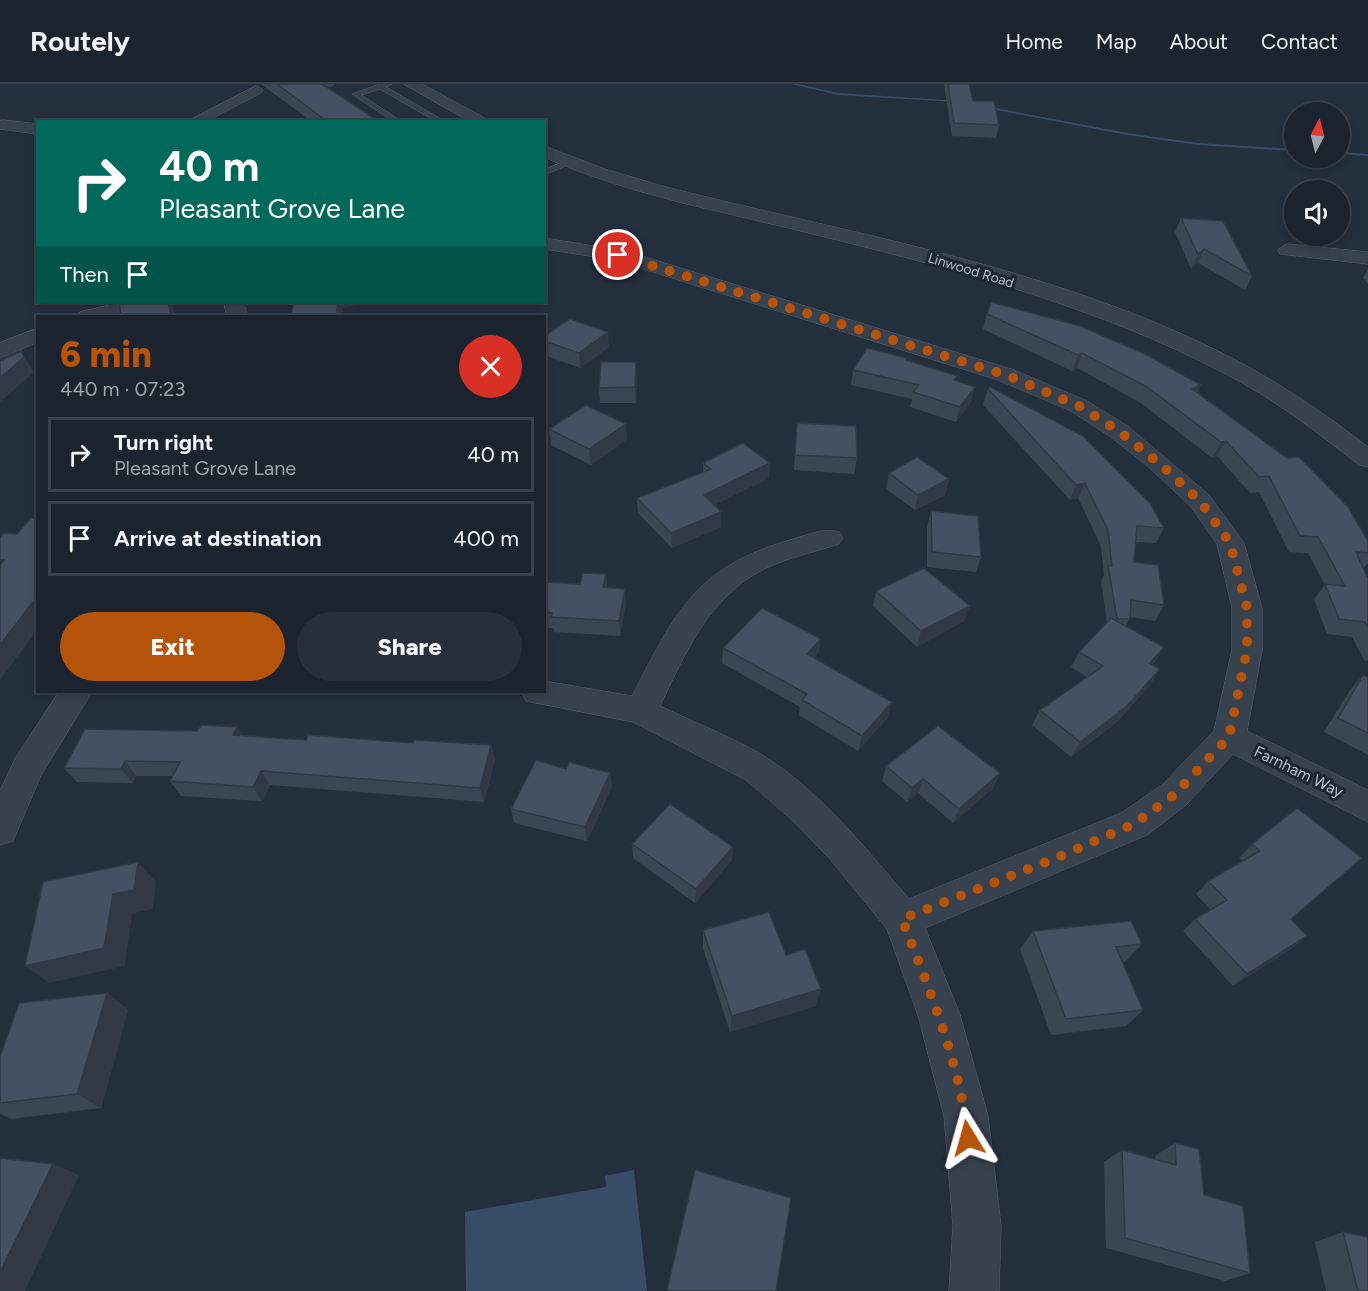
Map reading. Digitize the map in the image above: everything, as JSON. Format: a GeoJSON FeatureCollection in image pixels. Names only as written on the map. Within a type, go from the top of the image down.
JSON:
{"type":"FeatureCollection","features":[{"type":"Feature","properties":{"kind":"street"},"geometry":{"type":"LineString","coordinates":[[411,84],[478,120]]}},
{"type":"Feature","properties":{"kind":"street"},"geometry":{"type":"LineString","coordinates":[[197,120],[256,90]]}},
{"type":"Feature","properties":{"kind":"street"},"geometry":{"type":"LineString","coordinates":[[3,121],[36,129]]}},
{"type":"Feature","properties":{"kind":"street","name":"Linwood Road"},"geometry":{"type":"LineString","coordinates":[[546,152],[571,162],[688,197],[930,258],[1106,313],[1217,358],[1306,413],[1368,459]]}},
{"type":"Feature","properties":{"kind":"street"},"geometry":{"type":"LineString","coordinates":[[546,243],[618,255],[1006,375],[1079,406],[1120,432],[1200,501],[1230,543],[1247,608],[1247,650],[1229,737],[1174,795],[1134,824],[1056,858],[902,919]]}},
{"type":"Feature","properties":{"kind":"street"},"geometry":{"type":"LineString","coordinates":[[1287,250],[1368,258]]}},
{"type":"Feature","properties":{"kind":"street"},"geometry":{"type":"LineString","coordinates":[[91,315],[144,303]]}},
{"type":"Feature","properties":{"kind":"street"},"geometry":{"type":"LineString","coordinates":[[0,351],[36,335]]}},
{"type":"Feature","properties":{"kind":"street"},"geometry":{"type":"LineString","coordinates":[[640,711],[689,619],[706,597],[728,578],[753,562],[829,538]]}},
{"type":"Feature","properties":{"kind":"street"},"geometry":{"type":"LineString","coordinates":[[0,830],[27,769],[75,693]]}},
{"type":"Feature","properties":{"kind":"street"},"geometry":{"type":"LineString","coordinates":[[544,693],[600,701],[640,711],[758,770],[804,809],[843,848],[902,919],[939,1015],[966,1116],[977,1227],[974,1291]]}},
{"type":"Feature","properties":{"kind":"street","name":"Farnham Way"},"geometry":{"type":"LineString","coordinates":[[1229,737],[1368,807]]}},
{"type":"Feature","properties":{"kind":"lane"},"geometry":{"type":"LineString","coordinates":[[318,84],[331,84]]}},
{"type":"Feature","properties":{"kind":"lane"},"geometry":{"type":"LineString","coordinates":[[390,84],[358,91],[356,95],[397,120]]}},
{"type":"Feature","properties":{"kind":"lane"},"geometry":{"type":"LineString","coordinates":[[380,86],[440,120]]}},
{"type":"Feature","properties":{"kind":"lane"},"geometry":{"type":"LineString","coordinates":[[546,171],[571,162]]}},
{"type":"Feature","properties":{"kind":"water"},"geometry":{"type":"Polygon","coordinates":[[[634,1170],[647,1291],[466,1291],[465,1212],[606,1187],[605,1176],[634,1170]]]}},
{"type":"Feature","properties":{"kind":"building"},"geometry":{"type":"Polygon","coordinates":[[[277,84],[322,84],[377,120],[325,120],[277,84]]]}},
{"type":"Feature","properties":{"kind":"building"},"geometry":{"type":"Polygon","coordinates":[[[948,84],[969,84],[973,101],[994,101],[999,125],[954,123],[948,84]]]}},
{"type":"Feature","properties":{"kind":"building"},"geometry":{"type":"Polygon","coordinates":[[[1181,218],[1223,221],[1252,276],[1204,249],[1198,254],[1181,218]]]}},
{"type":"Feature","properties":{"kind":"building"},"geometry":{"type":"Polygon","coordinates":[[[991,302],[1080,326],[1145,354],[1201,385],[1192,389],[1287,458],[1299,457],[1348,507],[1368,541],[1368,553],[1356,552],[1368,579],[1368,627],[1365,622],[1339,619],[1325,584],[1345,586],[1318,537],[1300,536],[1269,476],[1259,477],[1226,441],[1221,442],[1147,387],[1082,353],[1078,355],[987,314],[991,302]]]}},
{"type":"Feature","properties":{"kind":"building"},"geometry":{"type":"Polygon","coordinates":[[[119,303],[168,303],[171,315],[121,315],[119,303]]]}},
{"type":"Feature","properties":{"kind":"building"},"geometry":{"type":"Polygon","coordinates":[[[294,303],[338,303],[336,315],[291,315],[294,303]]]}},
{"type":"Feature","properties":{"kind":"building"},"geometry":{"type":"Polygon","coordinates":[[[570,319],[608,332],[579,353],[546,342],[546,335],[570,319]]]}},
{"type":"Feature","properties":{"kind":"building"},"geometry":{"type":"Polygon","coordinates":[[[867,348],[907,358],[906,360],[958,376],[954,380],[975,387],[960,407],[913,392],[919,385],[853,370],[867,348]]]}},
{"type":"Feature","properties":{"kind":"building"},"geometry":{"type":"Polygon","coordinates":[[[21,351],[24,357],[0,378],[0,361],[21,351]]]}},
{"type":"Feature","properties":{"kind":"building"},"geometry":{"type":"Polygon","coordinates":[[[601,362],[636,362],[635,387],[599,388],[601,362]]]}},
{"type":"Feature","properties":{"kind":"building"},"geometry":{"type":"Polygon","coordinates":[[[990,387],[1083,436],[1150,503],[1164,528],[1137,526],[1134,562],[1158,565],[1164,605],[1131,600],[1130,619],[1117,619],[1108,565],[1112,566],[1108,530],[1085,483],[1076,485],[988,389],[990,387]]]}},
{"type":"Feature","properties":{"kind":"building"},"geometry":{"type":"Polygon","coordinates":[[[586,405],[626,424],[589,449],[549,429],[586,405]]]}},
{"type":"Feature","properties":{"kind":"building"},"geometry":{"type":"Polygon","coordinates":[[[797,423],[856,426],[857,458],[795,455],[797,423]]]}},
{"type":"Feature","properties":{"kind":"building"},"geometry":{"type":"Polygon","coordinates":[[[743,443],[770,463],[704,495],[721,512],[671,533],[637,498],[711,469],[703,463],[743,443]]]}},
{"type":"Feature","properties":{"kind":"building"},"geometry":{"type":"Polygon","coordinates":[[[917,457],[949,479],[918,495],[889,473],[917,457]]]}},
{"type":"Feature","properties":{"kind":"building"},"geometry":{"type":"Polygon","coordinates":[[[931,511],[978,516],[981,557],[932,552],[931,511]]]}},
{"type":"Feature","properties":{"kind":"building"},"geometry":{"type":"Polygon","coordinates":[[[31,518],[36,519],[36,598],[0,645],[0,565],[4,560],[0,560],[0,538],[4,533],[17,534],[31,518]]]}},
{"type":"Feature","properties":{"kind":"building"},"geometry":{"type":"Polygon","coordinates":[[[924,568],[970,606],[921,631],[876,591],[924,568]]]}},
{"type":"Feature","properties":{"kind":"building"},"geometry":{"type":"Polygon","coordinates":[[[583,573],[606,574],[603,587],[625,589],[619,621],[551,617],[552,613],[546,612],[546,582],[580,584],[583,573]]]}},
{"type":"Feature","properties":{"kind":"building"},"geometry":{"type":"Polygon","coordinates":[[[762,608],[821,639],[807,654],[892,702],[862,736],[802,700],[807,694],[723,648],[762,608]]]}},
{"type":"Feature","properties":{"kind":"building"},"geometry":{"type":"Polygon","coordinates":[[[1111,618],[1164,647],[1150,663],[1160,669],[1126,707],[1080,742],[1040,710],[1103,666],[1079,652],[1111,618]]]}},
{"type":"Feature","properties":{"kind":"building"},"geometry":{"type":"Polygon","coordinates":[[[1363,675],[1368,677],[1368,733],[1338,718],[1363,675]]]}},
{"type":"Feature","properties":{"kind":"building"},"geometry":{"type":"Polygon","coordinates":[[[201,725],[237,727],[233,735],[306,740],[308,735],[413,743],[414,740],[491,745],[480,788],[261,771],[253,787],[170,781],[180,762],[125,761],[121,769],[64,768],[85,729],[197,731],[201,725]]]}},
{"type":"Feature","properties":{"kind":"building"},"geometry":{"type":"Polygon","coordinates":[[[938,726],[1000,773],[959,809],[923,779],[912,788],[886,766],[938,726]]]}},
{"type":"Feature","properties":{"kind":"building"},"geometry":{"type":"Polygon","coordinates":[[[536,760],[566,769],[569,762],[610,773],[585,827],[511,809],[536,760]]]}},
{"type":"Feature","properties":{"kind":"building"},"geometry":{"type":"Polygon","coordinates":[[[670,804],[733,847],[696,889],[632,844],[670,804]]]}},
{"type":"Feature","properties":{"kind":"building"},"geometry":{"type":"Polygon","coordinates":[[[1297,808],[1362,858],[1291,919],[1307,936],[1247,974],[1195,919],[1227,900],[1208,881],[1260,851],[1252,844],[1297,808]]]}},
{"type":"Feature","properties":{"kind":"building"},"geometry":{"type":"Polygon","coordinates":[[[138,862],[134,890],[113,894],[104,948],[25,966],[43,882],[138,862]]]}},
{"type":"Feature","properties":{"kind":"building"},"geometry":{"type":"Polygon","coordinates":[[[769,912],[786,955],[805,949],[821,989],[732,1016],[703,930],[769,912]]]}},
{"type":"Feature","properties":{"kind":"building"},"geometry":{"type":"Polygon","coordinates":[[[1131,921],[1142,944],[1116,947],[1143,1010],[1066,1019],[1033,931],[1131,921]]]}},
{"type":"Feature","properties":{"kind":"building"},"geometry":{"type":"Polygon","coordinates":[[[107,993],[77,1094],[0,1103],[0,1057],[19,1003],[107,993]]]}},
{"type":"Feature","properties":{"kind":"building"},"geometry":{"type":"Polygon","coordinates":[[[1175,1143],[1199,1149],[1204,1195],[1243,1206],[1250,1273],[1125,1238],[1122,1150],[1176,1165],[1175,1143]]]}},
{"type":"Feature","properties":{"kind":"building"},"geometry":{"type":"Polygon","coordinates":[[[0,1158],[53,1164],[0,1272],[0,1158]]]}},
{"type":"Feature","properties":{"kind":"building"},"geometry":{"type":"Polygon","coordinates":[[[695,1170],[791,1198],[776,1291],[667,1290],[695,1170]]]}},
{"type":"Feature","properties":{"kind":"building"},"geometry":{"type":"Polygon","coordinates":[[[1343,1232],[1368,1237],[1368,1291],[1358,1291],[1343,1232]]]}},
{"type":"Feature","properties":{"kind":"waterway"},"geometry":{"type":"LineString","coordinates":[[793,84],[838,94],[958,101]]}},
{"type":"Feature","properties":{"kind":"waterway"},"geometry":{"type":"LineString","coordinates":[[986,107],[1127,134],[1198,144],[1284,149]]}},
{"type":"Feature","properties":{"kind":"waterway"},"geometry":{"type":"LineString","coordinates":[[1350,154],[1368,155]]}},
{"type":"Feature","properties":{"kind":"route"},"geometry":{"type":"LineString","coordinates":[[618,255],[1006,375],[1079,406],[1120,432],[1160,464],[1200,501],[1230,543],[1247,608],[1247,650],[1229,737],[1174,795],[1134,824],[1056,858],[902,919],[939,1015],[966,1116],[968,1138]]}}]}
